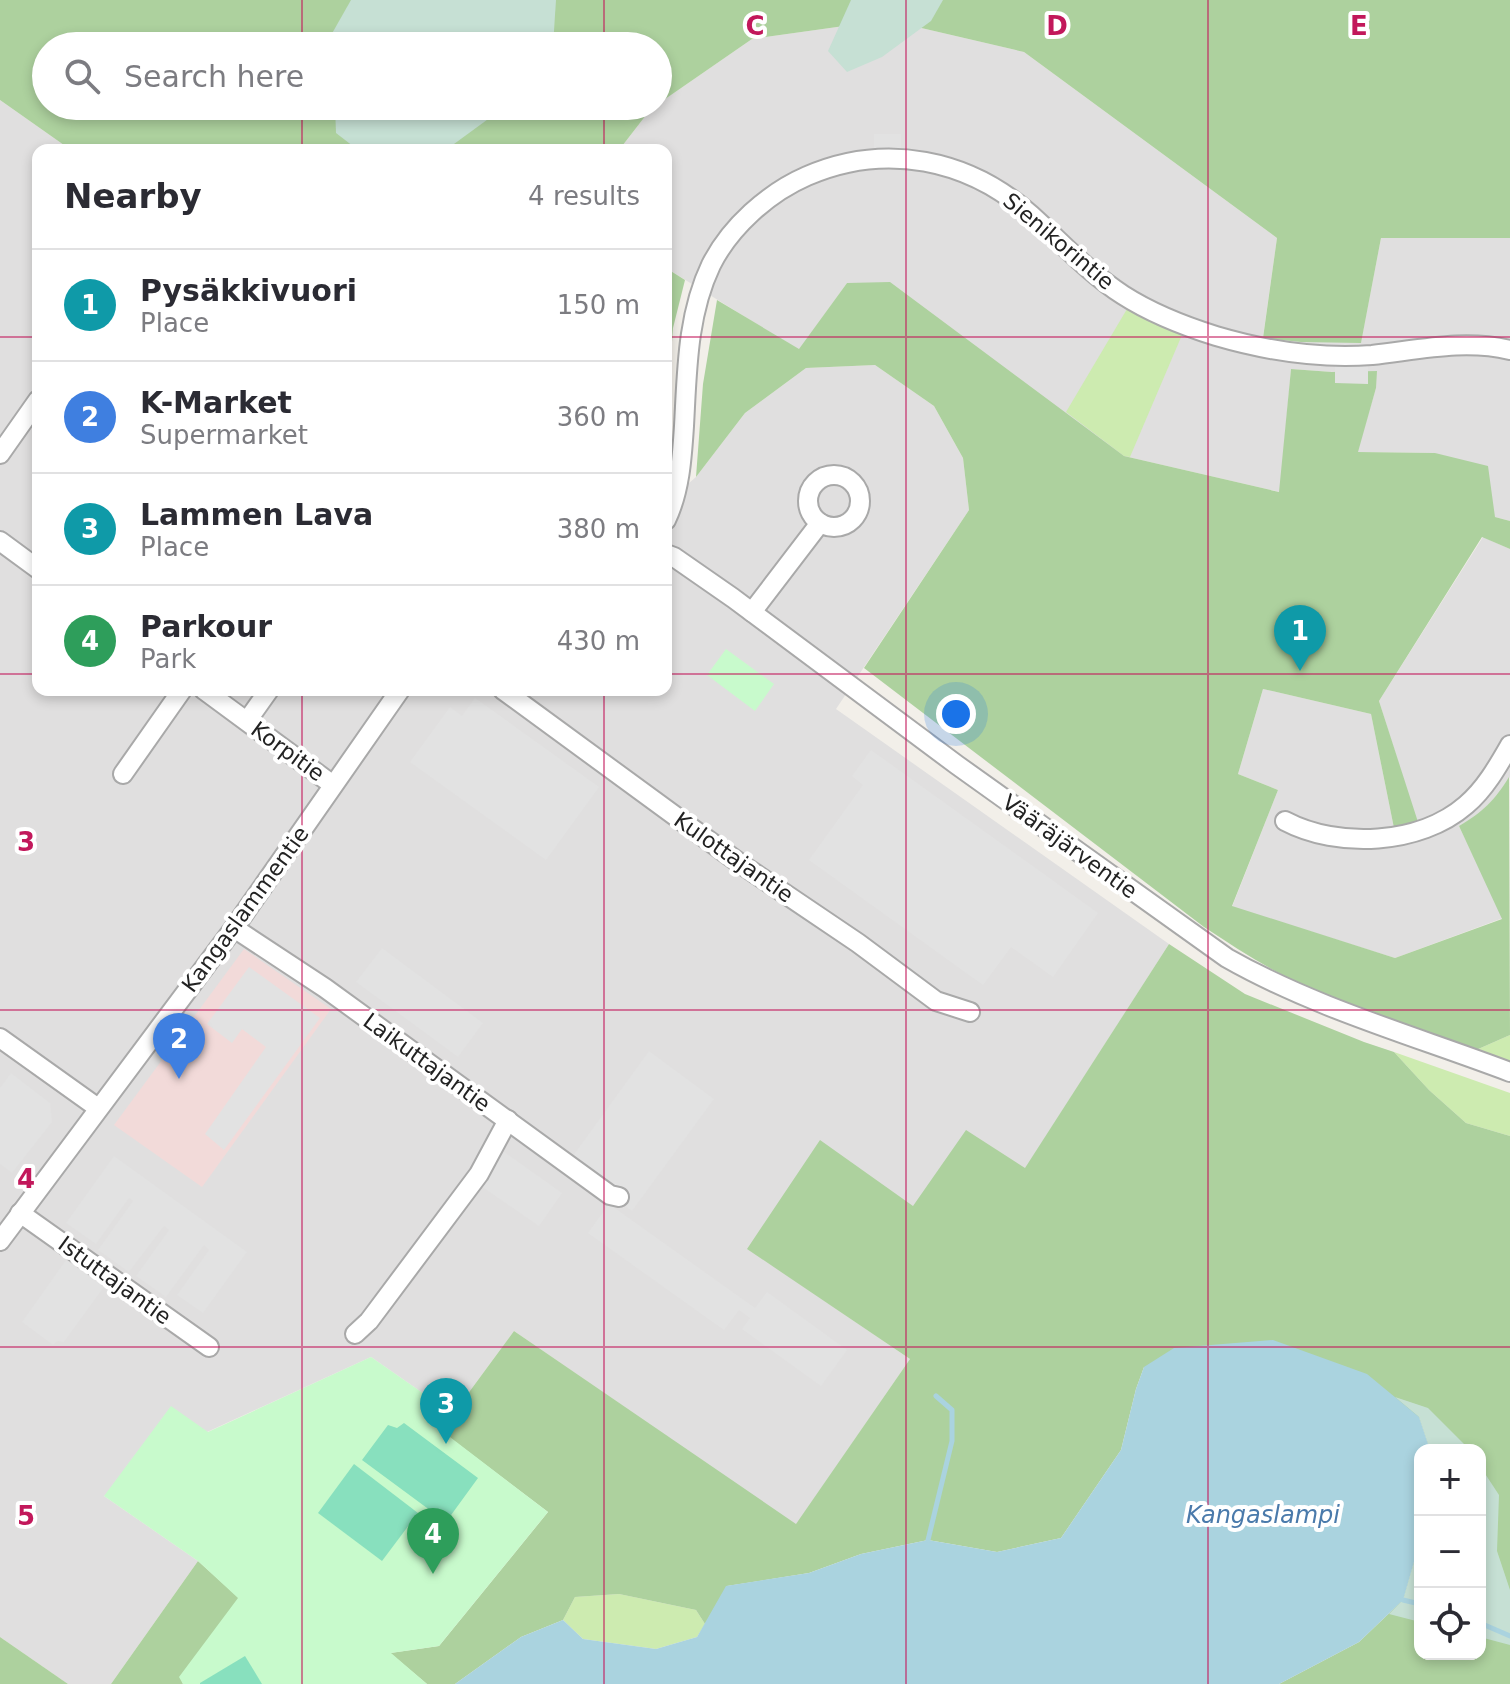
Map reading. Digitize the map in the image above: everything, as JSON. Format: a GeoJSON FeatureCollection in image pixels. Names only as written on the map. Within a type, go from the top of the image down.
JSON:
{"type":"FeatureCollection","features":[{"type":"Feature","properties":{"kind":"street","name":"Sienikorintie"},"geometry":{"type":"LineString","coordinates":[[672,505],[682,456],[688,348],[697,304],[711,266],[730,235],[762,203],[792,182],[824,168],[855,162],[914,159],[947,166],[990,184],[1029,213],[1070,253],[1122,294],[1172,321],[1215,335],[1265,349],[1301,354],[1368,355],[1457,344],[1510,350]]}},
{"type":"Feature","properties":{"kind":"street"},"geometry":{"type":"LineString","coordinates":[[0,454],[32,409]]}},
{"type":"Feature","properties":{"kind":"street"},"geometry":{"type":"LineString","coordinates":[[752,612],[820,523]]}},
{"type":"Feature","properties":{"kind":"street"},"geometry":{"type":"LineString","coordinates":[[0,541],[32,565]]}},
{"type":"Feature","properties":{"kind":"street","name":"Vääräjärventie"},"geometry":{"type":"LineString","coordinates":[[672,556],[1227,958],[1257,975],[1347,1013],[1510,1072]]}},
{"type":"Feature","properties":{"kind":"street"},"geometry":{"type":"LineString","coordinates":[[123,774],[178,696]]}},
{"type":"Feature","properties":{"kind":"street","name":"Korpitie"},"geometry":{"type":"LineString","coordinates":[[212,696],[333,785]]}},
{"type":"Feature","properties":{"kind":"street"},"geometry":{"type":"LineString","coordinates":[[247,721],[265,696]]}},
{"type":"Feature","properties":{"kind":"street","name":"Kangaslammentie"},"geometry":{"type":"LineString","coordinates":[[0,1241],[234,928],[396,696]]}},
{"type":"Feature","properties":{"kind":"street","name":"Kulottajantie"},"geometry":{"type":"LineString","coordinates":[[511,696],[738,862],[936,1001],[970,1012]]}},
{"type":"Feature","properties":{"kind":"street"},"geometry":{"type":"LineString","coordinates":[[1285,821],[1321,836],[1358,840],[1416,832],[1466,806],[1495,772],[1510,745]]}},
{"type":"Feature","properties":{"kind":"street","name":"Laikuttajantie"},"geometry":{"type":"LineString","coordinates":[[234,928],[325,988],[610,1195],[619,1197]]}},
{"type":"Feature","properties":{"kind":"street"},"geometry":{"type":"LineString","coordinates":[[0,1038],[98,1108]]}},
{"type":"Feature","properties":{"kind":"street"},"geometry":{"type":"LineString","coordinates":[[355,1334],[369,1321],[479,1174],[508,1120]]}},
{"type":"Feature","properties":{"kind":"street","name":"Istuttajantie"},"geometry":{"type":"LineString","coordinates":[[20,1213],[209,1347]]}},
{"type":"Feature","properties":{"kind":"shaded area"},"geometry":{"type":"Polygon","coordinates":[[[887,20],[1024,52],[1277,238],[1263,337],[1361,342],[1381,238],[1510,238],[1510,521],[1495,517],[1435,453],[1357,452],[1376,388],[1332,372],[1291,369],[1280,492],[1124,456],[847,283],[799,350],[672,272],[672,144],[624,144],[642,120],[672,120],[672,94],[752,39],[887,20]]]}},
{"type":"Feature","properties":{"kind":"shaded area"},"geometry":{"type":"Polygon","coordinates":[[[0,100],[62,144],[32,144],[32,696],[672,696],[672,498],[696,477],[745,413],[806,368],[875,365],[934,406],[963,458],[969,510],[836,709],[1169,944],[1025,1169],[913,1206],[748,1249],[910,1359],[796,1525],[514,1331],[453,1414],[371,1357],[207,1432],[104,1496],[198,1561],[111,1684],[68,1684],[0,1637],[0,100]]]}},
{"type":"Feature","properties":{"kind":"shaded area"},"geometry":{"type":"Polygon","coordinates":[[[874,134],[901,134],[901,159],[874,159],[874,134]]]}},
{"type":"Feature","properties":{"kind":"shaded area"},"geometry":{"type":"Polygon","coordinates":[[[1335,355],[1368,355],[1368,384],[1335,383],[1335,355]]]}},
{"type":"Feature","properties":{"kind":"shaded area"},"geometry":{"type":"Polygon","coordinates":[[[1483,537],[1510,549],[1510,777],[1498,795],[1477,816],[1459,826],[1503,918],[1395,958],[1232,907],[1278,790],[1238,774],[1263,689],[1371,714],[1394,828],[1417,822],[1379,701],[1483,537]]]}},
{"type":"Feature","properties":{"kind":"shaded area"},"geometry":{"type":"Polygon","coordinates":[[[475,698],[599,787],[546,860],[410,762],[450,707],[462,716],[475,698]]]}},
{"type":"Feature","properties":{"kind":"shaded area"},"geometry":{"type":"Polygon","coordinates":[[[871,750],[1098,913],[1053,977],[1011,947],[983,985],[809,860],[863,785],[852,776],[871,750]]]}},
{"type":"Feature","properties":{"kind":"shaded area"},"geometry":{"type":"Polygon","coordinates":[[[382,948],[483,1023],[458,1057],[356,982],[382,948]]]}},
{"type":"Feature","properties":{"kind":"shaded area"},"geometry":{"type":"Polygon","coordinates":[[[244,949],[331,1009],[202,1187],[114,1125],[244,949]]]}},
{"type":"Feature","properties":{"kind":"shaded area"},"geometry":{"type":"Polygon","coordinates":[[[249,967],[320,1018],[224,1150],[205,1134],[266,1047],[242,1029],[232,1043],[207,1024],[249,967]]]}},
{"type":"Feature","properties":{"kind":"shaded area"},"geometry":{"type":"Polygon","coordinates":[[[649,1051],[714,1099],[632,1211],[567,1164],[649,1051]]]}},
{"type":"Feature","properties":{"kind":"shaded area"},"geometry":{"type":"Polygon","coordinates":[[[11,1073],[50,1103],[52,1122],[12,1173],[0,1164],[0,1088],[11,1073]]]}},
{"type":"Feature","properties":{"kind":"shaded area"},"geometry":{"type":"Polygon","coordinates":[[[504,1152],[562,1193],[539,1226],[481,1186],[504,1152]]]}},
{"type":"Feature","properties":{"kind":"shaded area"},"geometry":{"type":"Polygon","coordinates":[[[114,1156],[247,1252],[203,1313],[177,1295],[209,1250],[204,1245],[166,1297],[136,1276],[169,1230],[164,1226],[129,1272],[98,1250],[133,1201],[129,1198],[96,1244],[66,1223],[114,1156]]]}},
{"type":"Feature","properties":{"kind":"shaded area"},"geometry":{"type":"Polygon","coordinates":[[[609,1204],[755,1308],[767,1292],[847,1350],[821,1386],[742,1329],[750,1318],[739,1310],[724,1330],[588,1233],[609,1204]]]}},
{"type":"Feature","properties":{"kind":"shaded area"},"geometry":{"type":"Polygon","coordinates":[[[66,1260],[104,1287],[64,1342],[57,1341],[53,1345],[22,1322],[66,1260]]]}},
{"type":"Feature","properties":{"kind":"green space"},"geometry":{"type":"Polygon","coordinates":[[[0,0],[1510,0],[1510,238],[1381,238],[1361,343],[1263,338],[1277,238],[1024,52],[887,20],[752,39],[672,94],[672,32],[32,32],[32,120],[642,120],[624,144],[62,144],[0,100],[0,0]]]}},
{"type":"Feature","properties":{"kind":"green space"},"geometry":{"type":"Polygon","coordinates":[[[351,0],[556,0],[554,32],[333,32],[351,0]]]}},
{"type":"Feature","properties":{"kind":"green space"},"geometry":{"type":"Polygon","coordinates":[[[851,0],[943,0],[931,21],[882,57],[847,72],[828,51],[851,0]]]}},
{"type":"Feature","properties":{"kind":"green space"},"geometry":{"type":"Polygon","coordinates":[[[336,120],[487,120],[454,144],[350,144],[336,133],[336,120]]]}},
{"type":"Feature","properties":{"kind":"green space"},"geometry":{"type":"Polygon","coordinates":[[[672,272],[685,280],[672,342],[672,272]]]}},
{"type":"Feature","properties":{"kind":"green space"},"geometry":{"type":"Polygon","coordinates":[[[890,282],[1124,456],[1279,492],[1291,369],[1377,371],[1376,388],[1358,452],[1435,453],[1488,466],[1495,517],[1510,521],[1510,549],[1482,537],[1379,701],[1418,822],[1394,828],[1371,714],[1263,689],[1238,774],[1278,790],[1232,906],[1395,958],[1502,919],[1459,826],[1487,805],[1509,777],[1510,1035],[1476,1050],[1340,1000],[1248,956],[1204,927],[864,668],[969,510],[963,458],[934,406],[875,365],[806,368],[745,413],[696,477],[703,384],[717,300],[799,349],[847,283],[890,282]]]}},
{"type":"Feature","properties":{"kind":"green space"},"geometry":{"type":"Polygon","coordinates":[[[1127,309],[1182,335],[1130,457],[1124,456],[1066,412],[1127,309]]]}},
{"type":"Feature","properties":{"kind":"green space"},"geometry":{"type":"Polygon","coordinates":[[[726,649],[774,684],[755,711],[707,675],[726,649]]]}},
{"type":"Feature","properties":{"kind":"green space"},"geometry":{"type":"Polygon","coordinates":[[[1169,944],[1245,994],[1394,1052],[1429,1090],[1466,1123],[1510,1136],[1510,1684],[1279,1684],[1359,1642],[1403,1600],[1414,1562],[1414,1660],[1486,1660],[1486,1444],[1428,1444],[1419,1417],[1144,1367],[1121,1450],[1061,1538],[997,1552],[928,1540],[861,1554],[809,1573],[727,1586],[705,1624],[696,1610],[619,1594],[575,1597],[563,1620],[521,1637],[455,1684],[427,1684],[390,1653],[439,1646],[548,1512],[445,1434],[453,1414],[514,1331],[796,1524],[910,1359],[747,1249],[820,1140],[913,1206],[966,1130],[1025,1168],[1169,944]]]}},
{"type":"Feature","properties":{"kind":"green space"},"geometry":{"type":"Polygon","coordinates":[[[1510,1035],[1510,1062],[1476,1050],[1510,1035]]]}},
{"type":"Feature","properties":{"kind":"green space"},"geometry":{"type":"Polygon","coordinates":[[[1394,1052],[1510,1093],[1510,1136],[1466,1123],[1429,1090],[1394,1052]]]}},
{"type":"Feature","properties":{"kind":"green space"},"geometry":{"type":"Polygon","coordinates":[[[371,1357],[453,1414],[446,1434],[548,1512],[439,1646],[391,1653],[427,1684],[183,1684],[179,1677],[238,1598],[198,1561],[104,1496],[171,1406],[208,1432],[371,1357]]]}},
{"type":"Feature","properties":{"kind":"green space"},"geometry":{"type":"Polygon","coordinates":[[[1395,1397],[1428,1408],[1464,1444],[1428,1444],[1419,1417],[1395,1397]]]}},
{"type":"Feature","properties":{"kind":"green space"},"geometry":{"type":"Polygon","coordinates":[[[404,1423],[478,1478],[446,1522],[362,1460],[388,1425],[397,1428],[404,1423]]]}},
{"type":"Feature","properties":{"kind":"green space"},"geometry":{"type":"Polygon","coordinates":[[[354,1464],[418,1513],[382,1561],[318,1513],[354,1464]]]}},
{"type":"Feature","properties":{"kind":"green space"},"geometry":{"type":"Polygon","coordinates":[[[1486,1475],[1499,1495],[1497,1551],[1510,1590],[1510,1645],[1486,1639],[1486,1475]]]}},
{"type":"Feature","properties":{"kind":"green space"},"geometry":{"type":"Polygon","coordinates":[[[198,1561],[239,1598],[180,1677],[183,1684],[111,1684],[198,1561]]]}},
{"type":"Feature","properties":{"kind":"green space"},"geometry":{"type":"Polygon","coordinates":[[[1414,1562],[1414,1620],[1389,1614],[1403,1600],[1414,1562]]]}},
{"type":"Feature","properties":{"kind":"green space"},"geometry":{"type":"Polygon","coordinates":[[[619,1594],[696,1610],[705,1624],[697,1637],[656,1649],[583,1639],[563,1620],[575,1597],[619,1594]]]}},
{"type":"Feature","properties":{"kind":"green space"},"geometry":{"type":"Polygon","coordinates":[[[0,1637],[68,1684],[0,1684],[0,1637]]]}},
{"type":"Feature","properties":{"kind":"green space"},"geometry":{"type":"Polygon","coordinates":[[[245,1656],[262,1684],[200,1684],[200,1683],[245,1656]]]}},
{"type":"Feature","properties":{"kind":"water","name":"Kangaslampi"},"geometry":{"type":"Polygon","coordinates":[[[1273,1340],[1367,1374],[1419,1417],[1428,1444],[1414,1444],[1414,1562],[1403,1600],[1359,1642],[1279,1684],[455,1684],[521,1637],[563,1620],[583,1639],[656,1649],[697,1637],[726,1586],[809,1573],[861,1554],[928,1540],[997,1552],[1061,1538],[1121,1450],[1144,1367],[1174,1348],[1273,1340]]]}},
{"type":"Feature","properties":{"kind":"waterway"},"geometry":{"type":"LineString","coordinates":[[928,1540],[952,1441],[952,1410],[936,1396]]}},
{"type":"Feature","properties":{"kind":"waterway"},"geometry":{"type":"LineString","coordinates":[[1403,1600],[1414,1603]]}},
{"type":"Feature","properties":{"kind":"waterway"},"geometry":{"type":"LineString","coordinates":[[1486,1626],[1510,1636]]}},
{"type":"Feature","properties":{"kind":"place","name":"Pysäkkivuori"},"geometry":{"type":"Point","coordinates":[1300,671]}},
{"type":"Feature","properties":{"kind":"place","name":"K-Market"},"geometry":{"type":"Point","coordinates":[179,1079]}},
{"type":"Feature","properties":{"kind":"place","name":"Lammen Lava"},"geometry":{"type":"Point","coordinates":[446,1444]}},
{"type":"Feature","properties":{"kind":"place","name":"Parkour"},"geometry":{"type":"Point","coordinates":[433,1574]}}]}
